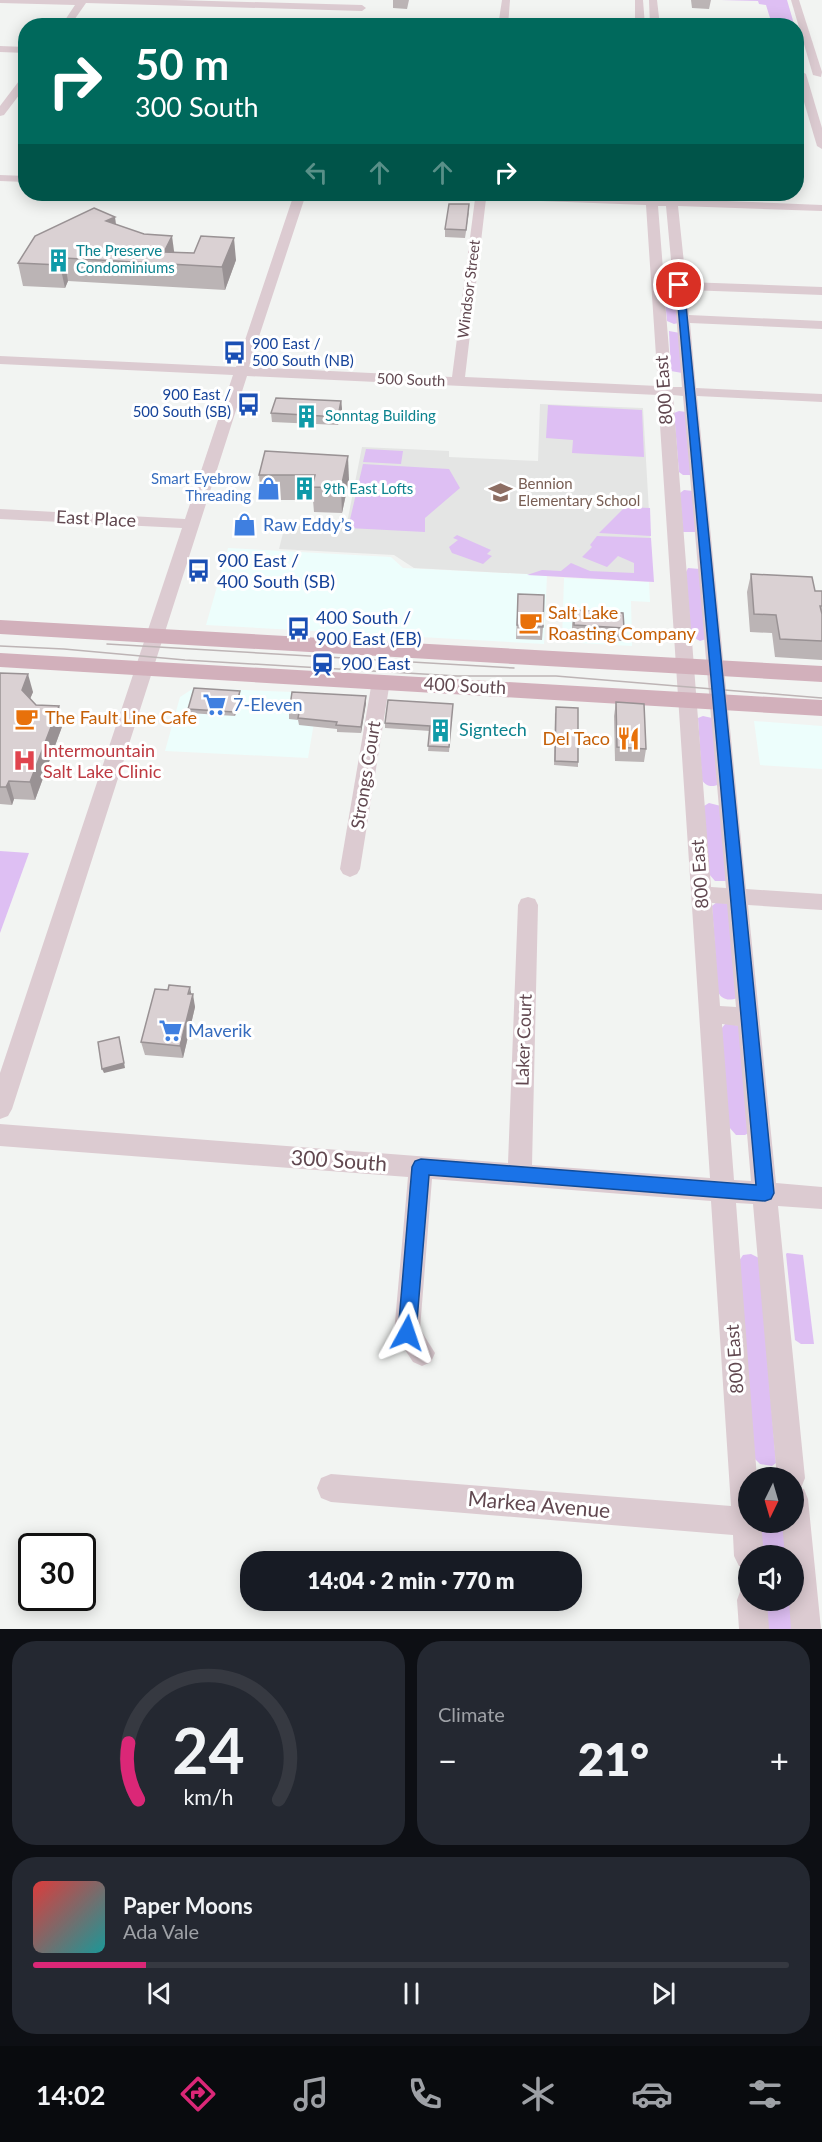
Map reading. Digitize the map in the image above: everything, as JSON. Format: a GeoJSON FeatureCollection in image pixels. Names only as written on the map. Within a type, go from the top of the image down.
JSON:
{"type":"FeatureCollection","features":[{"type":"Feature","properties":{"kind":"main road","name":"400 South"},"geometry":{"type":"LineString","coordinates":[[0,627],[822,674]]}},
{"type":"Feature","properties":{"kind":"main road","name":"400 South"},"geometry":{"type":"LineString","coordinates":[[0,660],[822,708]]}},
{"type":"Feature","properties":{"kind":"street"},"geometry":{"type":"LineString","coordinates":[[0,0],[364,4]]}},
{"type":"Feature","properties":{"kind":"street"},"geometry":{"type":"LineString","coordinates":[[504,18],[506,0]]}},
{"type":"Feature","properties":{"kind":"street"},"geometry":{"type":"LineString","coordinates":[[639,0],[640,18]]}},
{"type":"Feature","properties":{"kind":"street"},"geometry":{"type":"LineString","coordinates":[[653,0],[655,18]]}},
{"type":"Feature","properties":{"kind":"street"},"geometry":{"type":"LineString","coordinates":[[795,0],[801,18]]}},
{"type":"Feature","properties":{"kind":"street"},"geometry":{"type":"LineString","coordinates":[[71,18],[83,1]]}},
{"type":"Feature","properties":{"kind":"street"},"geometry":{"type":"LineString","coordinates":[[804,27],[820,75],[804,74]]}},
{"type":"Feature","properties":{"kind":"street"},"geometry":{"type":"LineString","coordinates":[[0,49],[18,50]]}},
{"type":"Feature","properties":{"kind":"street"},"geometry":{"type":"LineString","coordinates":[[0,114],[18,90]]}},
{"type":"Feature","properties":{"kind":"street"},"geometry":{"type":"LineString","coordinates":[[804,90],[822,146]]}},
{"type":"Feature","properties":{"kind":"street"},"geometry":{"type":"LineString","coordinates":[[0,178],[18,179]]}},
{"type":"Feature","properties":{"kind":"street"},"geometry":{"type":"LineString","coordinates":[[0,1109],[298,201]]}},
{"type":"Feature","properties":{"kind":"street","name":"Windsor Street"},"geometry":{"type":"LineString","coordinates":[[458,382],[480,201]]}},
{"type":"Feature","properties":{"kind":"street","name":"800 East"},"geometry":{"type":"LineString","coordinates":[[651,201],[722,1190],[745,1467]]}},
{"type":"Feature","properties":{"kind":"street","name":"800 East"},"geometry":{"type":"LineString","coordinates":[[671,201],[790,1467]]}},
{"type":"Feature","properties":{"kind":"street"},"geometry":{"type":"LineString","coordinates":[[716,201],[822,208]]}},
{"type":"Feature","properties":{"kind":"street"},"geometry":{"type":"LineString","coordinates":[[655,248],[676,249]]}},
{"type":"Feature","properties":{"kind":"street"},"geometry":{"type":"LineString","coordinates":[[656,284],[822,291]]}},
{"type":"Feature","properties":{"kind":"street"},"geometry":{"type":"LineString","coordinates":[[659,327],[683,323],[822,325]]}},
{"type":"Feature","properties":{"kind":"street","name":"500 South"},"geometry":{"type":"LineString","coordinates":[[0,360],[241,373],[822,398]]}},
{"type":"Feature","properties":{"kind":"street"},"geometry":{"type":"LineString","coordinates":[[671,482],[698,484]]}},
{"type":"Feature","properties":{"kind":"street","name":"East Place"},"geometry":{"type":"LineString","coordinates":[[0,514],[191,524]]}},
{"type":"Feature","properties":{"kind":"street"},"geometry":{"type":"LineString","coordinates":[[676,559],[706,560]]}},
{"type":"Feature","properties":{"kind":"street","name":"Strongs Court"},"geometry":{"type":"LineString","coordinates":[[350,869],[381,681]]}},
{"type":"Feature","properties":{"kind":"street"},"geometry":{"type":"LineString","coordinates":[[694,794],[728,797]]}},
{"type":"Feature","properties":{"kind":"street"},"geometry":{"type":"LineString","coordinates":[[701,894],[822,902]]}},
{"type":"Feature","properties":{"kind":"street","name":"Laker Court"},"geometry":{"type":"LineString","coordinates":[[520,1175],[528,905]]}},
{"type":"Feature","properties":{"kind":"street"},"geometry":{"type":"LineString","coordinates":[[710,1014],[749,1018]]}},
{"type":"Feature","properties":{"kind":"street","name":"300 South"},"geometry":{"type":"LineString","coordinates":[[0,1135],[822,1198]]}},
{"type":"Feature","properties":{"kind":"street"},"geometry":{"type":"LineString","coordinates":[[421,1167],[407,1333],[422,1353]]}},
{"type":"Feature","properties":{"kind":"street","name":"Markea Avenue"},"geometry":{"type":"LineString","coordinates":[[331,1488],[738,1521]]}},
{"type":"Feature","properties":{"kind":"street"},"geometry":{"type":"LineString","coordinates":[[797,1533],[806,1629]]}},
{"type":"Feature","properties":{"kind":"street"},"geometry":{"type":"LineString","coordinates":[[753,1611],[754,1629]]}},
{"type":"Feature","properties":{"kind":"shaded area"},"geometry":{"type":"Polygon","coordinates":[[[721,0],[787,0],[792,18],[770,18],[766,5],[759,4],[758,1],[721,0]]]}},
{"type":"Feature","properties":{"kind":"shaded area"},"geometry":{"type":"Polygon","coordinates":[[[666,288],[675,289],[678,323],[667,321],[664,290],[666,288]]]}},
{"type":"Feature","properties":{"kind":"shaded area"},"geometry":{"type":"Polygon","coordinates":[[[669,331],[680,333],[682,373],[671,371],[669,331]]]}},
{"type":"Feature","properties":{"kind":"shaded area","name":"Bennion Elementary School"},"geometry":{"type":"Polygon","coordinates":[[[540,404],[643,408],[653,581],[414,568],[394,555],[279,549],[285,525],[346,528],[362,447],[449,451],[449,457],[538,461],[540,404]]]}},
{"type":"Feature","properties":{"kind":"shaded area"},"geometry":{"type":"Polygon","coordinates":[[[548,405],[642,410],[644,457],[572,453],[573,440],[546,438],[548,405]]]}},
{"type":"Feature","properties":{"kind":"shaded area"},"geometry":{"type":"Polygon","coordinates":[[[686,412],[691,475],[683,475],[679,472],[674,413],[686,412]]]}},
{"type":"Feature","properties":{"kind":"shaded area"},"geometry":{"type":"Polygon","coordinates":[[[366,449],[403,451],[401,464],[363,462],[366,449]]]}},
{"type":"Feature","properties":{"kind":"shaded area"},"geometry":{"type":"Polygon","coordinates":[[[363,464],[449,469],[460,488],[425,518],[425,532],[348,528],[363,464]]]}},
{"type":"Feature","properties":{"kind":"shaded area"},"geometry":{"type":"Polygon","coordinates":[[[684,490],[693,491],[698,532],[683,532],[680,493],[684,490]]]}},
{"type":"Feature","properties":{"kind":"shaded area"},"geometry":{"type":"Polygon","coordinates":[[[625,507],[650,508],[651,536],[599,533],[625,507]]]}},
{"type":"Feature","properties":{"kind":"shaded area"},"geometry":{"type":"Polygon","coordinates":[[[457,535],[491,550],[487,554],[492,556],[483,564],[452,553],[449,547],[458,540],[453,538],[457,535]]]}},
{"type":"Feature","properties":{"kind":"shaded area"},"geometry":{"type":"Polygon","coordinates":[[[597,536],[651,538],[654,582],[527,575],[542,570],[561,571],[571,563],[590,571],[634,573],[634,563],[618,556],[607,567],[582,557],[592,547],[590,545],[597,536]]]}},
{"type":"Feature","properties":{"kind":"shaded area"},"geometry":{"type":"Polygon","coordinates":[[[228,548],[391,557],[403,568],[547,575],[544,644],[206,625],[228,548]]]}},
{"type":"Feature","properties":{"kind":"shaded area"},"geometry":{"type":"Polygon","coordinates":[[[688,568],[700,569],[706,639],[700,641],[691,636],[686,572],[688,568]]]}},
{"type":"Feature","properties":{"kind":"shaded area"},"geometry":{"type":"Polygon","coordinates":[[[564,578],[649,582],[650,602],[631,601],[632,646],[562,642],[564,578]]]}},
{"type":"Feature","properties":{"kind":"shaded area"},"geometry":{"type":"Polygon","coordinates":[[[194,688],[319,693],[308,758],[165,751],[180,697],[194,688]]]}},
{"type":"Feature","properties":{"kind":"shaded area"},"geometry":{"type":"Polygon","coordinates":[[[703,716],[712,718],[719,784],[714,786],[707,785],[702,780],[698,718],[703,716]]]}},
{"type":"Feature","properties":{"kind":"shaded area"},"geometry":{"type":"Polygon","coordinates":[[[754,721],[822,726],[822,769],[760,765],[754,721]]]}},
{"type":"Feature","properties":{"kind":"shaded area"},"geometry":{"type":"Polygon","coordinates":[[[709,803],[721,806],[726,881],[715,881],[709,874],[704,806],[709,803]]]}},
{"type":"Feature","properties":{"kind":"shaded area"},"geometry":{"type":"Polygon","coordinates":[[[0,851],[29,853],[0,933],[0,851]]]}},
{"type":"Feature","properties":{"kind":"shaded area"},"geometry":{"type":"Polygon","coordinates":[[[717,902],[729,904],[737,998],[726,999],[718,992],[712,906],[717,902]]]}},
{"type":"Feature","properties":{"kind":"shaded area"},"geometry":{"type":"Polygon","coordinates":[[[726,1023],[739,1026],[750,1132],[745,1135],[736,1135],[729,1127],[721,1029],[726,1023]]]}},
{"type":"Feature","properties":{"kind":"shaded area"},"geometry":{"type":"Polygon","coordinates":[[[787,1253],[803,1255],[814,1344],[801,1344],[795,1340],[787,1253]]]}},
{"type":"Feature","properties":{"kind":"shaded area"},"geometry":{"type":"Polygon","coordinates":[[[751,1254],[759,1258],[776,1463],[772,1466],[760,1464],[755,1459],[739,1261],[743,1255],[751,1254]]]}},
{"type":"Feature","properties":{"kind":"shaded area"},"geometry":{"type":"Polygon","coordinates":[[[759,1533],[787,1533],[788,1545],[760,1545],[759,1533]]]}},
{"type":"Feature","properties":{"kind":"shaded area"},"geometry":{"type":"Polygon","coordinates":[[[765,1611],[794,1611],[795,1629],[766,1629],[765,1611]]]}},
{"type":"Feature","properties":{"kind":"building"},"geometry":{"type":"Polygon","coordinates":[[[449,204],[469,204],[466,230],[445,229],[449,204]]]}},
{"type":"Feature","properties":{"kind":"building"},"geometry":{"type":"Polygon","coordinates":[[[94,208],[115,217],[106,221],[144,234],[172,236],[164,252],[194,253],[201,236],[234,238],[222,267],[64,258],[60,265],[18,263],[35,236],[94,208]]]}},
{"type":"Feature","properties":{"kind":"building"},"geometry":{"type":"Polygon","coordinates":[[[276,398],[341,401],[338,417],[271,413],[276,398]]]}},
{"type":"Feature","properties":{"kind":"building"},"geometry":{"type":"Polygon","coordinates":[[[265,451],[348,456],[341,488],[312,487],[315,475],[259,475],[265,451]]]}},
{"type":"Feature","properties":{"kind":"building"},"geometry":{"type":"Polygon","coordinates":[[[751,574],[812,577],[815,591],[822,591],[822,606],[820,606],[822,641],[780,639],[776,615],[754,614],[751,574]]]}},
{"type":"Feature","properties":{"kind":"building"},"geometry":{"type":"Polygon","coordinates":[[[518,594],[544,595],[543,627],[517,625],[518,594]]]}},
{"type":"Feature","properties":{"kind":"building"},"geometry":{"type":"Polygon","coordinates":[[[574,610],[623,613],[624,628],[574,625],[574,610]]]}},
{"type":"Feature","properties":{"kind":"building","name":"Intermountain Salt Lake Clinic"},"geometry":{"type":"Polygon","coordinates":[[[0,673],[28,674],[22,690],[36,705],[59,706],[30,782],[9,781],[6,787],[0,787],[0,673]]]}},
{"type":"Feature","properties":{"kind":"building","name":"7-Eleven"},"geometry":{"type":"Polygon","coordinates":[[[194,688],[240,691],[234,712],[188,709],[194,688]]]}},
{"type":"Feature","properties":{"kind":"building"},"geometry":{"type":"Polygon","coordinates":[[[292,692],[366,696],[361,727],[298,718],[299,713],[289,713],[292,692]]]}},
{"type":"Feature","properties":{"kind":"building"},"geometry":{"type":"Polygon","coordinates":[[[388,700],[453,704],[449,747],[428,746],[430,726],[385,723],[388,700]]]}},
{"type":"Feature","properties":{"kind":"building","name":"Del Taco"},"geometry":{"type":"Polygon","coordinates":[[[616,702],[644,704],[646,749],[617,747],[616,702]]]}},
{"type":"Feature","properties":{"kind":"building"},"geometry":{"type":"Polygon","coordinates":[[[556,707],[578,708],[578,762],[555,761],[556,707]]]}},
{"type":"Feature","properties":{"kind":"building","name":"Maverik"},"geometry":{"type":"Polygon","coordinates":[[[169,985],[190,987],[188,994],[193,994],[180,1046],[141,1042],[155,989],[168,990],[169,985]]]}},
{"type":"Feature","properties":{"kind":"building"},"geometry":{"type":"Polygon","coordinates":[[[119,1037],[124,1063],[102,1069],[98,1042],[119,1037]]]}},
{"type":"Feature","properties":{"kind":"tram line"},"geometry":{"type":"LineString","coordinates":[[107,644],[514,668]]}},
{"type":"Feature","properties":{"kind":"tram line"},"geometry":{"type":"LineString","coordinates":[[0,646],[64,649],[185,660],[457,676],[556,676],[822,698]]}},
{"type":"Feature","properties":{"kind":"place","name":"The Preserve Condominiums"},"geometry":{"type":"Point","coordinates":[58,260]}},
{"type":"Feature","properties":{"kind":"place","name":"900 East / 500 South (NB)"},"geometry":{"type":"Point","coordinates":[234,353]}},
{"type":"Feature","properties":{"kind":"place","name":"900 East / 500 South (SB)"},"geometry":{"type":"Point","coordinates":[249,404]}},
{"type":"Feature","properties":{"kind":"place","name":"Sonntag Building"},"geometry":{"type":"Point","coordinates":[307,416]}},
{"type":"Feature","properties":{"kind":"place","name":"Smart Eyebrow Threading"},"geometry":{"type":"Point","coordinates":[269,488]}},
{"type":"Feature","properties":{"kind":"place","name":"9th East Lofts"},"geometry":{"type":"Point","coordinates":[305,489]}},
{"type":"Feature","properties":{"kind":"place","name":"Bennion Elementary School"},"geometry":{"type":"Point","coordinates":[500,493]}},
{"type":"Feature","properties":{"kind":"place","name":"Raw Eddy’s"},"geometry":{"type":"Point","coordinates":[245,525]}},
{"type":"Feature","properties":{"kind":"place","name":"900 East / 400 South (SB)"},"geometry":{"type":"Point","coordinates":[199,571]}},
{"type":"Feature","properties":{"kind":"place","name":"Salt Lake Roasting Company"},"geometry":{"type":"Point","coordinates":[530,623]}},
{"type":"Feature","properties":{"kind":"place","name":"400 South / 900 East (EB)"},"geometry":{"type":"Point","coordinates":[298,628]}},
{"type":"Feature","properties":{"kind":"place","name":"900 East"},"geometry":{"type":"Point","coordinates":[323,664]}},
{"type":"Feature","properties":{"kind":"place","name":"7-Eleven"},"geometry":{"type":"Point","coordinates":[215,705]}},
{"type":"Feature","properties":{"kind":"place","name":"The Fault Line Cafe"},"geometry":{"type":"Point","coordinates":[27,718]}},
{"type":"Feature","properties":{"kind":"place","name":"Signtech"},"geometry":{"type":"Point","coordinates":[441,730]}},
{"type":"Feature","properties":{"kind":"place","name":"Del Taco"},"geometry":{"type":"Point","coordinates":[628,739]}},
{"type":"Feature","properties":{"kind":"place","name":"Intermountain Salt Lake Clinic"},"geometry":{"type":"Point","coordinates":[25,761]}},
{"type":"Feature","properties":{"kind":"place","name":"Maverik"},"geometry":{"type":"Point","coordinates":[170,1031]}},
{"type":"Feature","properties":{"kind":"route"},"geometry":{"type":"LineString","coordinates":[[407,1333],[421,1167],[765,1193],[679,285]]}}]}
